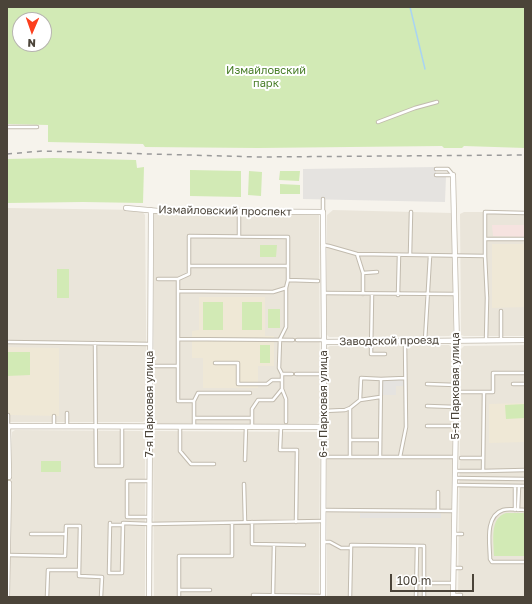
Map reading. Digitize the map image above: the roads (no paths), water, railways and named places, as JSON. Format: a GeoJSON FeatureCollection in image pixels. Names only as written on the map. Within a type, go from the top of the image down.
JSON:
{"type":"FeatureCollection","features":[{"type":"Feature","properties":{"kind":"street","name":"5-я Парковая улица"},"geometry":{"type":"LineString","coordinates":[[453,175],[457,341],[453,596]]}},
{"type":"Feature","properties":{"kind":"street","name":"Измайловский проспект"},"geometry":{"type":"LineString","coordinates":[[126,208],[151,210],[323,212]]}},
{"type":"Feature","properties":{"kind":"street","name":"7-я Парковая улица"},"geometry":{"type":"LineString","coordinates":[[149,597],[151,210]]}},
{"type":"Feature","properties":{"kind":"street","name":"6-я Парковая улица"},"geometry":{"type":"LineString","coordinates":[[323,212],[323,596]]}},
{"type":"Feature","properties":{"kind":"street","name":"Заводской проезд"},"geometry":{"type":"LineString","coordinates":[[324,341],[525,340]]}},
{"type":"Feature","properties":{"kind":"street"},"geometry":{"type":"LineString","coordinates":[[9,477],[8,426],[324,427]]}},
{"type":"Feature","properties":{"kind":"street"},"geometry":{"type":"LineString","coordinates":[[7,597],[9,483]]}},
{"type":"Feature","properties":{"kind":"lane"},"geometry":{"type":"LineString","coordinates":[[378,122],[415,108],[437,102]]}},
{"type":"Feature","properties":{"kind":"lane"},"geometry":{"type":"LineString","coordinates":[[7,127],[37,127]]}},
{"type":"Feature","properties":{"kind":"lane"},"geometry":{"type":"LineString","coordinates":[[436,169],[448,169],[453,175]]}},
{"type":"Feature","properties":{"kind":"lane"},"geometry":{"type":"LineString","coordinates":[[436,174],[453,175]]}},
{"type":"Feature","properties":{"kind":"lane"},"geometry":{"type":"LineString","coordinates":[[323,199],[323,212]]}},
{"type":"Feature","properties":{"kind":"lane"},"geometry":{"type":"LineString","coordinates":[[239,211],[239,236]]}},
{"type":"Feature","properties":{"kind":"lane"},"geometry":{"type":"LineString","coordinates":[[410,255],[411,212]]}},
{"type":"Feature","properties":{"kind":"lane"},"geometry":{"type":"LineString","coordinates":[[486,341],[487,298],[485,212],[525,212]]}},
{"type":"Feature","properties":{"kind":"lane"},"geometry":{"type":"LineString","coordinates":[[158,279],[178,279],[189,274],[189,236],[288,237],[286,327],[280,339],[280,368],[282,374],[282,389],[286,399],[286,422]]}},
{"type":"Feature","properties":{"kind":"lane"},"geometry":{"type":"LineString","coordinates":[[485,238],[525,239]]}},
{"type":"Feature","properties":{"kind":"lane"},"geometry":{"type":"LineString","coordinates":[[323,245],[357,254],[485,256]]}},
{"type":"Feature","properties":{"kind":"lane"},"geometry":{"type":"LineString","coordinates":[[357,254],[363,273],[363,294]]}},
{"type":"Feature","properties":{"kind":"lane"},"geometry":{"type":"LineString","coordinates":[[398,294],[399,255]]}},
{"type":"Feature","properties":{"kind":"lane"},"geometry":{"type":"LineString","coordinates":[[425,341],[430,256]]}},
{"type":"Feature","properties":{"kind":"lane"},"geometry":{"type":"LineString","coordinates":[[189,266],[288,266]]}},
{"type":"Feature","properties":{"kind":"lane"},"geometry":{"type":"LineString","coordinates":[[363,273],[377,272]]}},
{"type":"Feature","properties":{"kind":"lane"},"geometry":{"type":"LineString","coordinates":[[178,279],[178,401],[194,401]]}},
{"type":"Feature","properties":{"kind":"lane"},"geometry":{"type":"LineString","coordinates":[[288,280],[318,281]]}},
{"type":"Feature","properties":{"kind":"lane"},"geometry":{"type":"LineString","coordinates":[[178,291],[273,292],[286,288]]}},
{"type":"Feature","properties":{"kind":"lane"},"geometry":{"type":"LineString","coordinates":[[323,294],[455,294]]}},
{"type":"Feature","properties":{"kind":"lane"},"geometry":{"type":"LineString","coordinates":[[372,294],[371,354],[385,354]]}},
{"type":"Feature","properties":{"kind":"lane"},"geometry":{"type":"LineString","coordinates":[[501,312],[501,341]]}},
{"type":"Feature","properties":{"kind":"lane"},"geometry":{"type":"LineString","coordinates":[[178,339],[293,340]]}},
{"type":"Feature","properties":{"kind":"lane"},"geometry":{"type":"LineString","coordinates":[[297,340],[324,341]]}},
{"type":"Feature","properties":{"kind":"lane"},"geometry":{"type":"LineString","coordinates":[[400,457],[406,427],[405,341]]}},
{"type":"Feature","properties":{"kind":"lane"},"geometry":{"type":"LineString","coordinates":[[7,342],[150,344]]}},
{"type":"Feature","properties":{"kind":"lane"},"geometry":{"type":"LineString","coordinates":[[95,343],[96,466],[122,466],[122,426]]}},
{"type":"Feature","properties":{"kind":"lane"},"geometry":{"type":"LineString","coordinates":[[215,363],[238,363],[238,384],[267,384],[272,380],[282,380]]}},
{"type":"Feature","properties":{"kind":"lane"},"geometry":{"type":"LineString","coordinates":[[150,366],[178,366]]}},
{"type":"Feature","properties":{"kind":"lane"},"geometry":{"type":"LineString","coordinates":[[456,392],[493,392],[493,373],[525,373]]}},
{"type":"Feature","properties":{"kind":"lane"},"geometry":{"type":"LineString","coordinates":[[282,374],[292,374]]}},
{"type":"Feature","properties":{"kind":"lane"},"geometry":{"type":"LineString","coordinates":[[296,374],[324,374]]}},
{"type":"Feature","properties":{"kind":"lane"},"geometry":{"type":"LineString","coordinates":[[360,400],[361,378],[405,378]]}},
{"type":"Feature","properties":{"kind":"lane"},"geometry":{"type":"LineString","coordinates":[[380,457],[381,378]]}},
{"type":"Feature","properties":{"kind":"lane"},"geometry":{"type":"LineString","coordinates":[[427,384],[456,385]]}},
{"type":"Feature","properties":{"kind":"lane"},"geometry":{"type":"LineString","coordinates":[[513,384],[525,384]]}},
{"type":"Feature","properties":{"kind":"lane"},"geometry":{"type":"LineString","coordinates":[[252,427],[252,409],[258,400],[273,400],[282,389]]}},
{"type":"Feature","properties":{"kind":"lane"},"geometry":{"type":"LineString","coordinates":[[483,471],[484,392]]}},
{"type":"Feature","properties":{"kind":"lane"},"geometry":{"type":"LineString","coordinates":[[194,427],[194,401],[198,393],[250,393]]}},
{"type":"Feature","properties":{"kind":"lane"},"geometry":{"type":"LineString","coordinates":[[324,411],[345,410],[360,400],[380,397]]}},
{"type":"Feature","properties":{"kind":"lane"},"geometry":{"type":"LineString","coordinates":[[427,406],[456,407]]}},
{"type":"Feature","properties":{"kind":"lane"},"geometry":{"type":"LineString","coordinates":[[350,408],[350,457]]}},
{"type":"Feature","properties":{"kind":"lane"},"geometry":{"type":"LineString","coordinates":[[67,413],[67,426]]}},
{"type":"Feature","properties":{"kind":"lane"},"geometry":{"type":"LineString","coordinates":[[8,416],[8,426]]}},
{"type":"Feature","properties":{"kind":"lane"},"geometry":{"type":"LineString","coordinates":[[54,416],[54,426]]}},
{"type":"Feature","properties":{"kind":"lane"},"geometry":{"type":"LineString","coordinates":[[194,418],[252,418]]}},
{"type":"Feature","properties":{"kind":"lane"},"geometry":{"type":"LineString","coordinates":[[427,426],[456,426]]}},
{"type":"Feature","properties":{"kind":"lane"},"geometry":{"type":"LineString","coordinates":[[180,427],[180,451],[191,464],[214,464]]}},
{"type":"Feature","properties":{"kind":"lane"},"geometry":{"type":"LineString","coordinates":[[245,460],[246,427]]}},
{"type":"Feature","properties":{"kind":"lane"},"geometry":{"type":"LineString","coordinates":[[281,427],[280,450],[297,450],[296,522]]}},
{"type":"Feature","properties":{"kind":"lane"},"geometry":{"type":"LineString","coordinates":[[350,440],[380,440]]}},
{"type":"Feature","properties":{"kind":"lane"},"geometry":{"type":"LineString","coordinates":[[324,457],[455,457]]}},
{"type":"Feature","properties":{"kind":"lane"},"geometry":{"type":"LineString","coordinates":[[461,458],[483,458]]}},
{"type":"Feature","properties":{"kind":"lane"},"geometry":{"type":"LineString","coordinates":[[455,471],[525,470]]}},
{"type":"Feature","properties":{"kind":"lane"},"geometry":{"type":"LineString","coordinates":[[455,478],[525,479]]}},
{"type":"Feature","properties":{"kind":"lane"},"geometry":{"type":"LineString","coordinates":[[150,481],[127,481],[127,517],[150,517]]}},
{"type":"Feature","properties":{"kind":"lane"},"geometry":{"type":"LineString","coordinates":[[244,484],[245,522]]}},
{"type":"Feature","properties":{"kind":"lane"},"geometry":{"type":"LineString","coordinates":[[455,485],[525,486]]}},
{"type":"Feature","properties":{"kind":"lane"},"geometry":{"type":"LineString","coordinates":[[515,486],[517,510]]}},
{"type":"Feature","properties":{"kind":"lane"},"geometry":{"type":"LineString","coordinates":[[517,510],[519,486]]}},
{"type":"Feature","properties":{"kind":"lane"},"geometry":{"type":"LineString","coordinates":[[438,492],[438,511]]}},
{"type":"Feature","properties":{"kind":"lane"},"geometry":{"type":"LineString","coordinates":[[324,510],[454,511]]}},
{"type":"Feature","properties":{"kind":"lane"},"geometry":{"type":"LineString","coordinates":[[525,510],[501,511],[496,514],[490,526],[490,560],[492,562],[525,562]]}},
{"type":"Feature","properties":{"kind":"lane"},"geometry":{"type":"LineString","coordinates":[[123,525],[122,573],[109,573],[110,524],[324,521]]}},
{"type":"Feature","properties":{"kind":"lane"},"geometry":{"type":"LineString","coordinates":[[252,522],[252,544],[304,545]]}},
{"type":"Feature","properties":{"kind":"lane"},"geometry":{"type":"LineString","coordinates":[[179,597],[179,556],[232,556],[232,523]]}},
{"type":"Feature","properties":{"kind":"lane"},"geometry":{"type":"LineString","coordinates":[[8,555],[65,556],[66,526],[80,526],[79,576],[102,577],[102,597]]}},
{"type":"Feature","properties":{"kind":"lane"},"geometry":{"type":"LineString","coordinates":[[31,534],[66,534]]}},
{"type":"Feature","properties":{"kind":"lane"},"geometry":{"type":"LineString","coordinates":[[454,534],[462,534]]}},
{"type":"Feature","properties":{"kind":"lane"},"geometry":{"type":"LineString","coordinates":[[324,542],[330,542],[341,548],[351,548]]}},
{"type":"Feature","properties":{"kind":"lane"},"geometry":{"type":"LineString","coordinates":[[273,595],[274,544]]}},
{"type":"Feature","properties":{"kind":"lane"},"geometry":{"type":"LineString","coordinates":[[350,597],[351,545],[424,546],[424,597]]}},
{"type":"Feature","properties":{"kind":"lane"},"geometry":{"type":"LineString","coordinates":[[416,597],[417,546]]}},
{"type":"Feature","properties":{"kind":"lane"},"geometry":{"type":"LineString","coordinates":[[454,568],[461,568]]}},
{"type":"Feature","properties":{"kind":"lane"},"geometry":{"type":"LineString","coordinates":[[47,597],[48,570],[79,570]]}},
{"type":"Feature","properties":{"kind":"lane"},"geometry":{"type":"LineString","coordinates":[[416,583],[454,583]]}},
{"type":"Feature","properties":{"kind":"lane"},"geometry":{"type":"LineString","coordinates":[[179,590],[210,590]]}},
{"type":"Feature","properties":{"kind":"lane"},"geometry":{"type":"LineString","coordinates":[[253,595],[323,596]]}},
{"type":"Feature","properties":{"kind":"lane"},"geometry":{"type":"LineString","coordinates":[[453,596],[461,595]]}},
{"type":"Feature","properties":{"kind":"waterway"},"geometry":{"type":"LineString","coordinates":[[410,7],[425,69]]}},
{"type":"Feature","properties":{"kind":"railway"},"geometry":{"type":"LineString","coordinates":[[7,154],[42,151],[260,157],[525,155]]}},
{"type":"Feature","properties":{"kind":"park label","name":"Измайловский парк"},"geometry":{"type":"Point","coordinates":[266,77]}}]}
